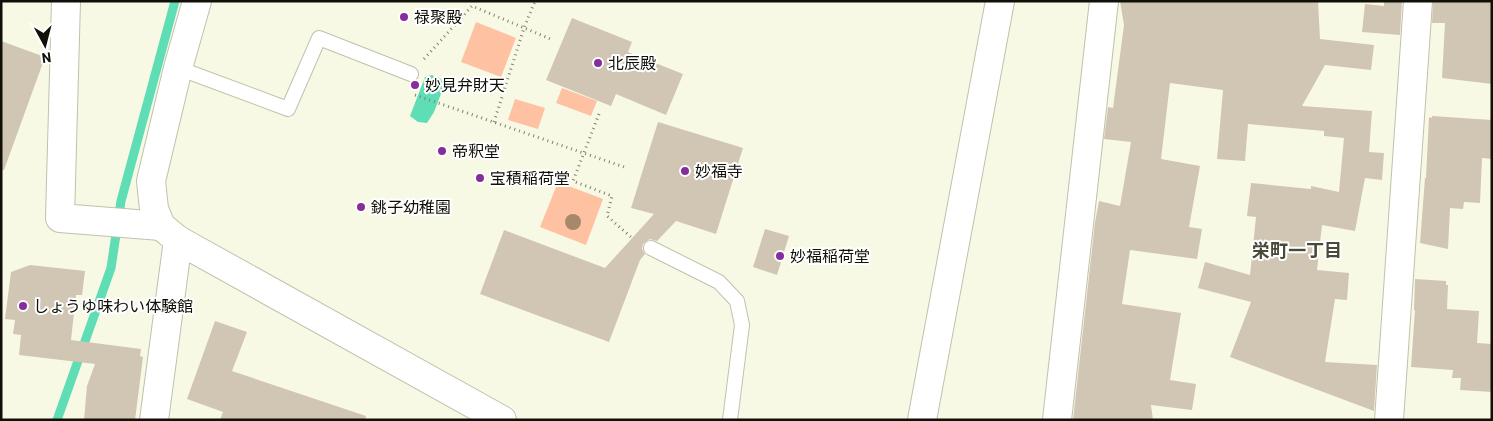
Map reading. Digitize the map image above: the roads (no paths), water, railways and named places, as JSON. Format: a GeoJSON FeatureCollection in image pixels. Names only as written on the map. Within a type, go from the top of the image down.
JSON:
{"type":"FeatureCollection","features":[{"type":"Feature","properties":{"kind":"street"},"geometry":{"type":"LineString","coordinates":[[66,1],[60,218],[169,233],[502,420]]}},
{"type":"Feature","properties":{"kind":"street"},"geometry":{"type":"LineString","coordinates":[[154,420],[169,233],[154,209],[151,182],[178,68],[197,1]]}},
{"type":"Feature","properties":{"kind":"street"},"geometry":{"type":"LineString","coordinates":[[922,420],[1000,1]]}},
{"type":"Feature","properties":{"kind":"street"},"geometry":{"type":"LineString","coordinates":[[1057,420],[1104,1]]}},
{"type":"Feature","properties":{"kind":"street"},"geometry":{"type":"LineString","coordinates":[[1389,420],[1418,1]]}},
{"type":"Feature","properties":{"kind":"lane"},"geometry":{"type":"LineString","coordinates":[[178,68],[288,109],[319,38],[411,74]]}},
{"type":"Feature","properties":{"kind":"lane"},"geometry":{"type":"LineString","coordinates":[[651,248],[719,282],[737,301],[742,325],[730,420]]}},
{"type":"Feature","properties":{"kind":"waterway"},"geometry":{"type":"LineString","coordinates":[[57,420],[111,268],[121,201],[175,1]]}},
{"type":"Feature","properties":{"kind":"place","name":"禄聚殿"},"geometry":{"type":"Point","coordinates":[404,17]}},
{"type":"Feature","properties":{"kind":"place","name":"北辰殿"},"geometry":{"type":"Point","coordinates":[598,63]}},
{"type":"Feature","properties":{"kind":"place","name":"妙見弁財天"},"geometry":{"type":"Point","coordinates":[415,85]}},
{"type":"Feature","properties":{"kind":"place","name":"帝釈堂"},"geometry":{"type":"Point","coordinates":[442,151]}},
{"type":"Feature","properties":{"kind":"place","name":"妙福寺"},"geometry":{"type":"Point","coordinates":[685,171]}},
{"type":"Feature","properties":{"kind":"place","name":"宝積稲荷堂"},"geometry":{"type":"Point","coordinates":[480,178]}},
{"type":"Feature","properties":{"kind":"place","name":"銚子幼稚園"},"geometry":{"type":"Point","coordinates":[361,207]}},
{"type":"Feature","properties":{"kind":"place","name":"妙福稲荷堂"},"geometry":{"type":"Point","coordinates":[780,256]}},
{"type":"Feature","properties":{"kind":"place","name":"しょうゆ味わい体験館"},"geometry":{"type":"Point","coordinates":[23,306]}},
{"type":"Feature","properties":{"kind":"district","name":"栄町一丁目"},"geometry":{"type":"Point","coordinates":[1297,251]}}]}
